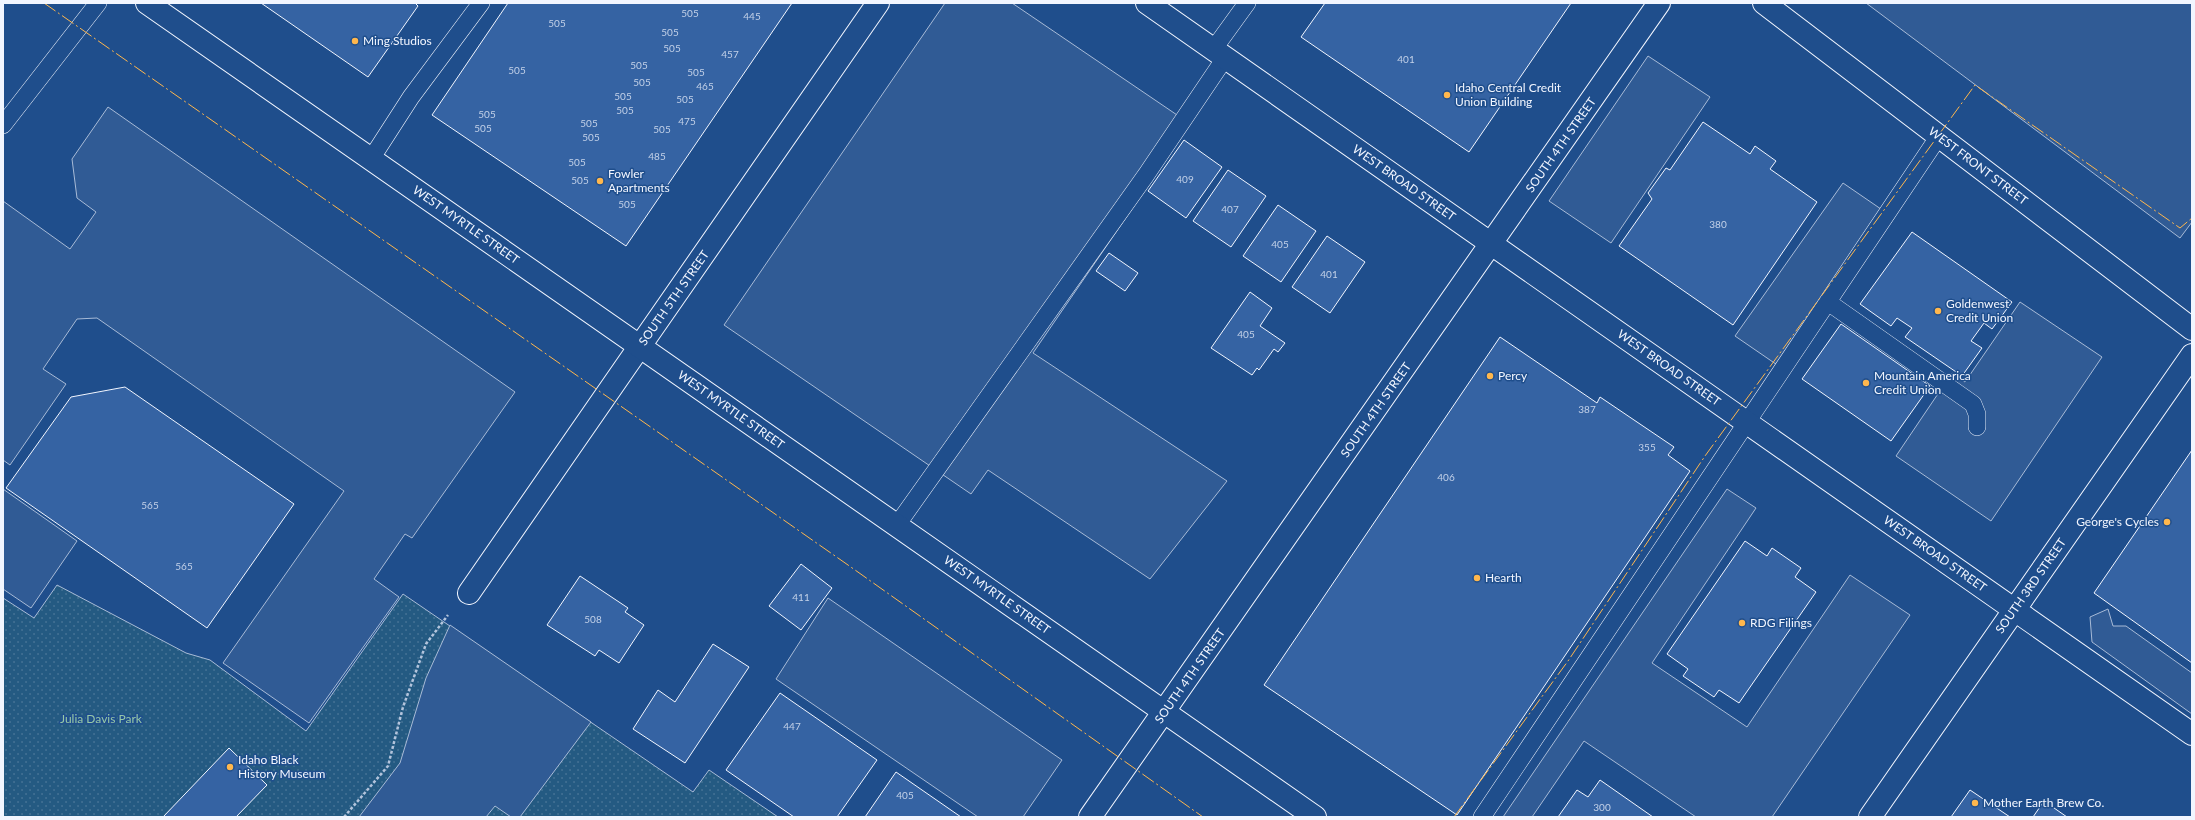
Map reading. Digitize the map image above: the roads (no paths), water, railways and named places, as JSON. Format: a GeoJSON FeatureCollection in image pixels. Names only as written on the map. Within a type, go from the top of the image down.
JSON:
{"type":"FeatureCollection","features":[{"type":"Feature","properties":{"kind":"street","name":"WEST MYRTLE STREET"},"geometry":{"type":"LineString","coordinates":[[148,3],[1315,817]]}},
{"type":"Feature","properties":{"kind":"street","name":"SOUTH 5TH STREET"},"geometry":{"type":"LineString","coordinates":[[469,593],[878,3]]}},
{"type":"Feature","properties":{"kind":"street","name":"WEST BROAD STREET"},"geometry":{"type":"LineString","coordinates":[[1146,3],[2192,734]]}},
{"type":"Feature","properties":{"kind":"street","name":"SOUTH 4TH STREET"},"geometry":{"type":"LineString","coordinates":[[1090,817],[1165,712],[1660,3]]}},
{"type":"Feature","properties":{"kind":"street","name":"WEST FRONT STREET"},"geometry":{"type":"LineString","coordinates":[[1764,3],[2192,329]]}},
{"type":"Feature","properties":{"kind":"street","name":"SOUTH 3RD STREET"},"geometry":{"type":"LineString","coordinates":[[1870,817],[2192,356]]}},
{"type":"Feature","properties":{"kind":"lane"},"geometry":{"type":"LineString","coordinates":[[3,126],[98,3]]}},
{"type":"Feature","properties":{"kind":"lane"},"geometry":{"type":"LineString","coordinates":[[371,159],[411,98],[481,3]]}},
{"type":"Feature","properties":{"kind":"lane"},"geometry":{"type":"LineString","coordinates":[[897,525],[1146,175],[1219,54],[1247,3]]}},
{"type":"Feature","properties":{"kind":"lane"},"geometry":{"type":"LineString","coordinates":[[1482,817],[1938,136]]}},
{"type":"Feature","properties":{"kind":"lane"},"geometry":{"type":"LineString","coordinates":[[1828,302],[1973,404],[1977,414],[1977,427]]}},
{"type":"Feature","properties":{"kind":"place","name":"Ming Studios"},"geometry":{"type":"Point","coordinates":[355,41]}},
{"type":"Feature","properties":{"kind":"place","name":"Idaho Central Credit Union Building"},"geometry":{"type":"Point","coordinates":[1447,95]}},
{"type":"Feature","properties":{"kind":"place","name":"Fowler Apartments"},"geometry":{"type":"Point","coordinates":[600,181]}},
{"type":"Feature","properties":{"kind":"place","name":"Goldenwest Credit Union"},"geometry":{"type":"Point","coordinates":[1938,311]}},
{"type":"Feature","properties":{"kind":"place","name":"Percy"},"geometry":{"type":"Point","coordinates":[1490,376]}},
{"type":"Feature","properties":{"kind":"place","name":"Mountain America Credit Union"},"geometry":{"type":"Point","coordinates":[1866,383]}},
{"type":"Feature","properties":{"kind":"place","name":"George's Cycles"},"geometry":{"type":"Point","coordinates":[2167,522]}},
{"type":"Feature","properties":{"kind":"place","name":"Hearth"},"geometry":{"type":"Point","coordinates":[1477,578]}},
{"type":"Feature","properties":{"kind":"place","name":"RDG Filings"},"geometry":{"type":"Point","coordinates":[1742,623]}},
{"type":"Feature","properties":{"kind":"place","name":"Idaho Black History Museum"},"geometry":{"type":"Point","coordinates":[230,767]}},
{"type":"Feature","properties":{"kind":"place","name":"Mother Earth Brew Co."},"geometry":{"type":"Point","coordinates":[1975,803]}},
{"type":"Feature","properties":{"kind":"park label","name":"Julia Davis Park"},"geometry":{"type":"Point","coordinates":[101,719]}}]}
